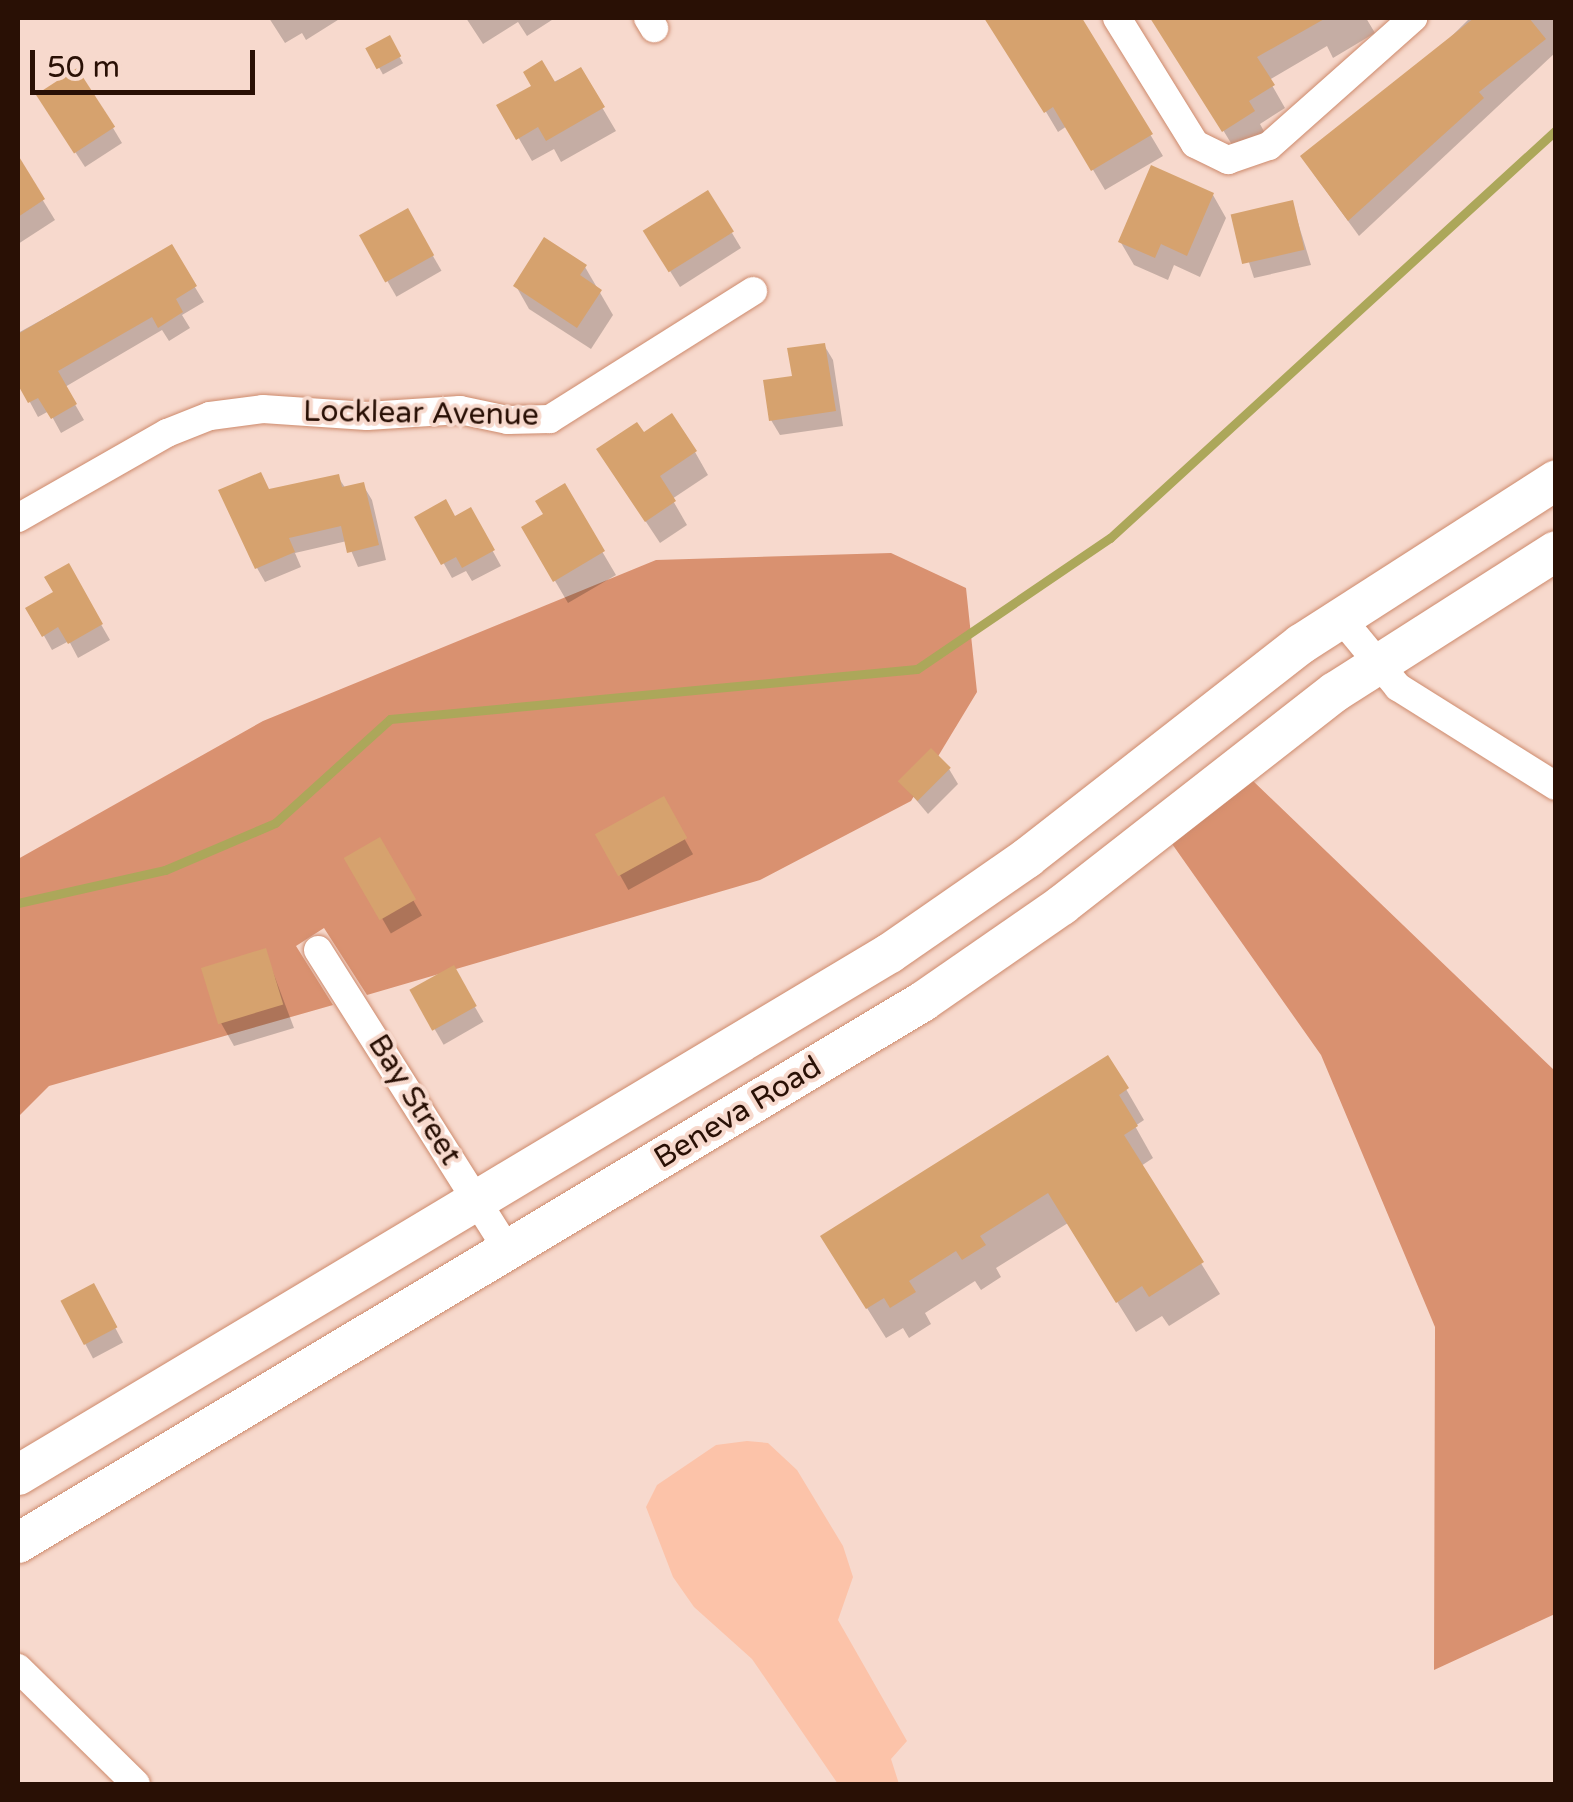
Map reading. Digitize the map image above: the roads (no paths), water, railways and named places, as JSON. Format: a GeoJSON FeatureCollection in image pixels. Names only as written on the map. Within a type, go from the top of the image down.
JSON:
{"type":"FeatureCollection","features":[{"type":"Feature","properties":{"kind":"main road","name":"Beneva Road"},"geometry":{"type":"LineString","coordinates":[[18,1476],[890,953],[1027,858],[1195,722],[1340,617],[1556,480]]}},
{"type":"Feature","properties":{"kind":"main road","name":"Beneva Road"},"geometry":{"type":"LineString","coordinates":[[18,1544],[922,1002],[1062,905],[1378,662],[1556,551]]}},
{"type":"Feature","properties":{"kind":"street"},"geometry":{"type":"LineString","coordinates":[[1117,18],[1185,131],[1207,153],[1228,160],[1269,146],[1413,18]]}},
{"type":"Feature","properties":{"kind":"street","name":"Locklear Avenue"},"geometry":{"type":"LineString","coordinates":[[18,518],[166,433],[210,416],[263,409],[367,416],[460,410],[508,420],[550,418],[754,291]]}},
{"type":"Feature","properties":{"kind":"street"},"geometry":{"type":"LineString","coordinates":[[1340,617],[1398,686],[1556,786]]}},
{"type":"Feature","properties":{"kind":"street","name":"Bay Street"},"geometry":{"type":"LineString","coordinates":[[318,950],[508,1251]]}},
{"type":"Feature","properties":{"kind":"street"},"geometry":{"type":"LineString","coordinates":[[18,1668],[136,1784]]}},
{"type":"Feature","properties":{"kind":"waterway"},"geometry":{"type":"LineString","coordinates":[[18,903],[165,870],[275,823],[390,719],[917,669],[1110,538],[1556,130]]}}]}
